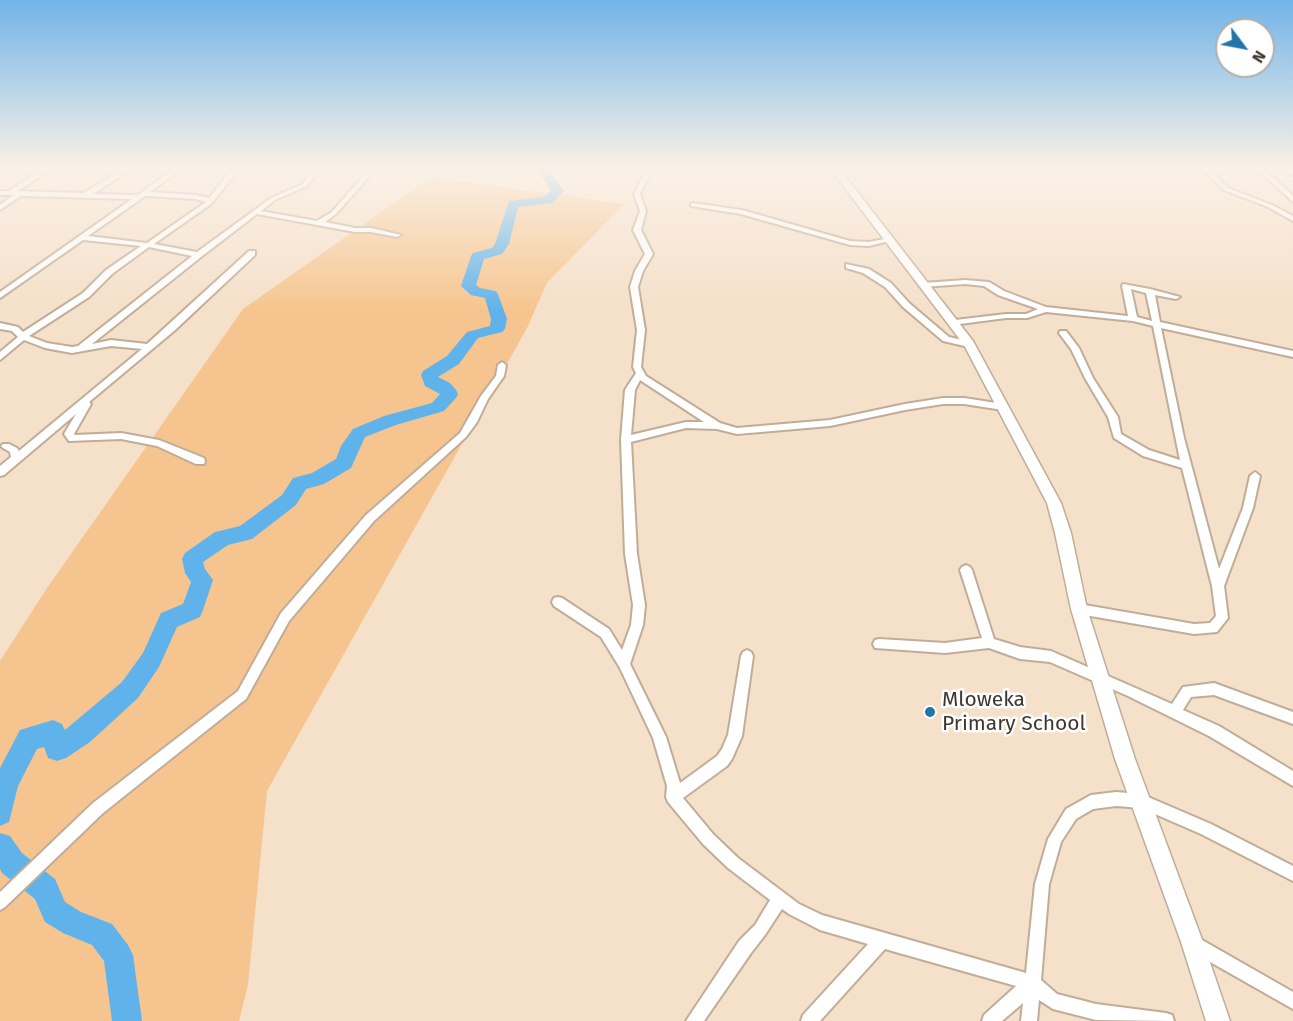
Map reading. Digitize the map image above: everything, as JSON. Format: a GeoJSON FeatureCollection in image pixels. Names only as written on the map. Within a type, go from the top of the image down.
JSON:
{"type":"FeatureCollection","features":[{"type":"Feature","properties":{"kind":"main road"},"geometry":{"type":"LineString","coordinates":[[870,215],[969,344],[1054,503],[1063,533],[1079,609],[1100,679],[1218,1021]]}},
{"type":"Feature","properties":{"kind":"street"},"geometry":{"type":"LineString","coordinates":[[0,296],[115,215]]}},
{"type":"Feature","properties":{"kind":"street"},"geometry":{"type":"LineString","coordinates":[[0,357],[23,337],[81,298],[109,272],[191,215]]}},
{"type":"Feature","properties":{"kind":"street"},"geometry":{"type":"LineString","coordinates":[[81,348],[252,215]]}},
{"type":"Feature","properties":{"kind":"street"},"geometry":{"type":"LineString","coordinates":[[271,215],[397,235]]}},
{"type":"Feature","properties":{"kind":"street"},"geometry":{"type":"LineString","coordinates":[[319,223],[332,215]]}},
{"type":"Feature","properties":{"kind":"street"},"geometry":{"type":"LineString","coordinates":[[642,215],[637,233],[649,254],[639,271],[634,287],[641,330],[637,367],[639,375],[717,426]]}},
{"type":"Feature","properties":{"kind":"street"},"geometry":{"type":"LineString","coordinates":[[751,215],[850,243],[869,244],[889,240]]}},
{"type":"Feature","properties":{"kind":"street"},"geometry":{"type":"LineString","coordinates":[[82,238],[148,245],[198,255]]}},
{"type":"Feature","properties":{"kind":"street"},"geometry":{"type":"LineString","coordinates":[[0,472],[171,329],[252,253]]}},
{"type":"Feature","properties":{"kind":"street"},"geometry":{"type":"LineString","coordinates":[[849,266],[866,271],[888,285],[906,305],[946,339],[969,344]]}},
{"type":"Feature","properties":{"kind":"street"},"geometry":{"type":"LineString","coordinates":[[923,285],[964,282],[986,284],[1001,293],[1045,309],[1156,324],[1293,354]]}},
{"type":"Feature","properties":{"kind":"street"},"geometry":{"type":"LineString","coordinates":[[1133,320],[1126,286],[1176,297]]}},
{"type":"Feature","properties":{"kind":"street"},"geometry":{"type":"LineString","coordinates":[[1079,609],[1205,630],[1213,628],[1222,618],[1218,586],[1185,465],[1150,291]]}},
{"type":"Feature","properties":{"kind":"street"},"geometry":{"type":"LineString","coordinates":[[955,323],[1006,316],[1027,316],[1045,309]]}},
{"type":"Feature","properties":{"kind":"street"},"geometry":{"type":"LineString","coordinates":[[0,326],[15,329],[23,337],[63,349],[111,343],[147,347]]}},
{"type":"Feature","properties":{"kind":"street"},"geometry":{"type":"LineString","coordinates":[[1063,333],[1075,348],[1089,378],[1113,417],[1117,436],[1146,453],[1185,465]]}},
{"type":"Feature","properties":{"kind":"street"},"geometry":{"type":"LineString","coordinates":[[0,902],[98,808],[242,694],[285,617],[370,518],[463,435],[484,398],[500,376],[502,365]]}},
{"type":"Feature","properties":{"kind":"street"},"geometry":{"type":"LineString","coordinates":[[624,664],[637,625],[639,605],[631,554],[626,440],[630,390],[639,375]]}},
{"type":"Feature","properties":{"kind":"street"},"geometry":{"type":"LineString","coordinates":[[92,394],[69,437],[121,436],[159,443],[200,461]]}},
{"type":"Feature","properties":{"kind":"street"},"geometry":{"type":"LineString","coordinates":[[626,440],[686,425],[717,426],[737,431],[801,427],[943,401],[964,401],[1003,407]]}},
{"type":"Feature","properties":{"kind":"street"},"geometry":{"type":"LineString","coordinates":[[6,446],[14,450],[16,458]]}},
{"type":"Feature","properties":{"kind":"street"},"geometry":{"type":"LineString","coordinates":[[1218,586],[1248,508],[1255,477]]}},
{"type":"Feature","properties":{"kind":"street"},"geometry":{"type":"LineString","coordinates":[[966,570],[989,643]]}},
{"type":"Feature","properties":{"kind":"street"},"geometry":{"type":"LineString","coordinates":[[558,602],[605,633],[624,664],[659,737],[674,786],[673,797],[733,863],[779,899],[820,921],[1032,982],[1053,1001],[1096,1012],[1166,1021]]}},
{"type":"Feature","properties":{"kind":"street"},"geometry":{"type":"LineString","coordinates":[[879,644],[945,648],[989,643],[1020,653],[1052,657],[1174,712],[1244,748],[1293,779]]}},
{"type":"Feature","properties":{"kind":"street"},"geometry":{"type":"LineString","coordinates":[[673,797],[722,761],[727,754],[735,736],[747,656]]}},
{"type":"Feature","properties":{"kind":"street"},"geometry":{"type":"LineString","coordinates":[[1174,712],[1187,691],[1214,688],[1293,718]]}},
{"type":"Feature","properties":{"kind":"street"},"geometry":{"type":"LineString","coordinates":[[1029,1021],[1042,884],[1054,839],[1071,814],[1091,802],[1116,799],[1141,801],[1206,829],[1293,874]]}},
{"type":"Feature","properties":{"kind":"street"},"geometry":{"type":"LineString","coordinates":[[694,1021],[745,947],[760,930],[779,899]]}},
{"type":"Feature","properties":{"kind":"street"},"geometry":{"type":"LineString","coordinates":[[809,1021],[882,940]]}},
{"type":"Feature","properties":{"kind":"street"},"geometry":{"type":"LineString","coordinates":[[1192,942],[1293,1001]]}},
{"type":"Feature","properties":{"kind":"street"},"geometry":{"type":"LineString","coordinates":[[990,1021],[1032,982]]}},
{"type":"Feature","properties":{"kind":"shaded area"},"geometry":{"type":"Polygon","coordinates":[[[377,215],[614,215],[547,283],[527,328],[267,791],[248,985],[239,1021],[0,1021],[0,661],[47,588],[243,309],[377,215]]]}},
{"type":"Feature","properties":{"kind":"waterway"},"geometry":{"type":"LineString","coordinates":[[0,813],[6,783],[29,739],[53,732],[57,749],[81,734],[130,690],[151,660],[169,620],[192,610],[202,580],[195,573],[192,559],[222,538],[245,533],[289,500],[300,483],[317,479],[344,463],[350,446],[359,433],[390,420],[438,407],[450,394],[444,387],[431,382],[429,375],[453,360],[473,335],[497,329],[499,319],[491,294],[476,292],[468,286],[478,256],[497,251],[502,244],[510,215]]}},
{"type":"Feature","properties":{"kind":"waterway"},"geometry":{"type":"LineString","coordinates":[[0,846],[12,863],[45,889],[55,912],[73,923],[102,934],[118,955],[127,1021]]}},
{"type":"Feature","properties":{"kind":"place","name":"Mloweka Primary School"},"geometry":{"type":"Point","coordinates":[930,712]}}]}
